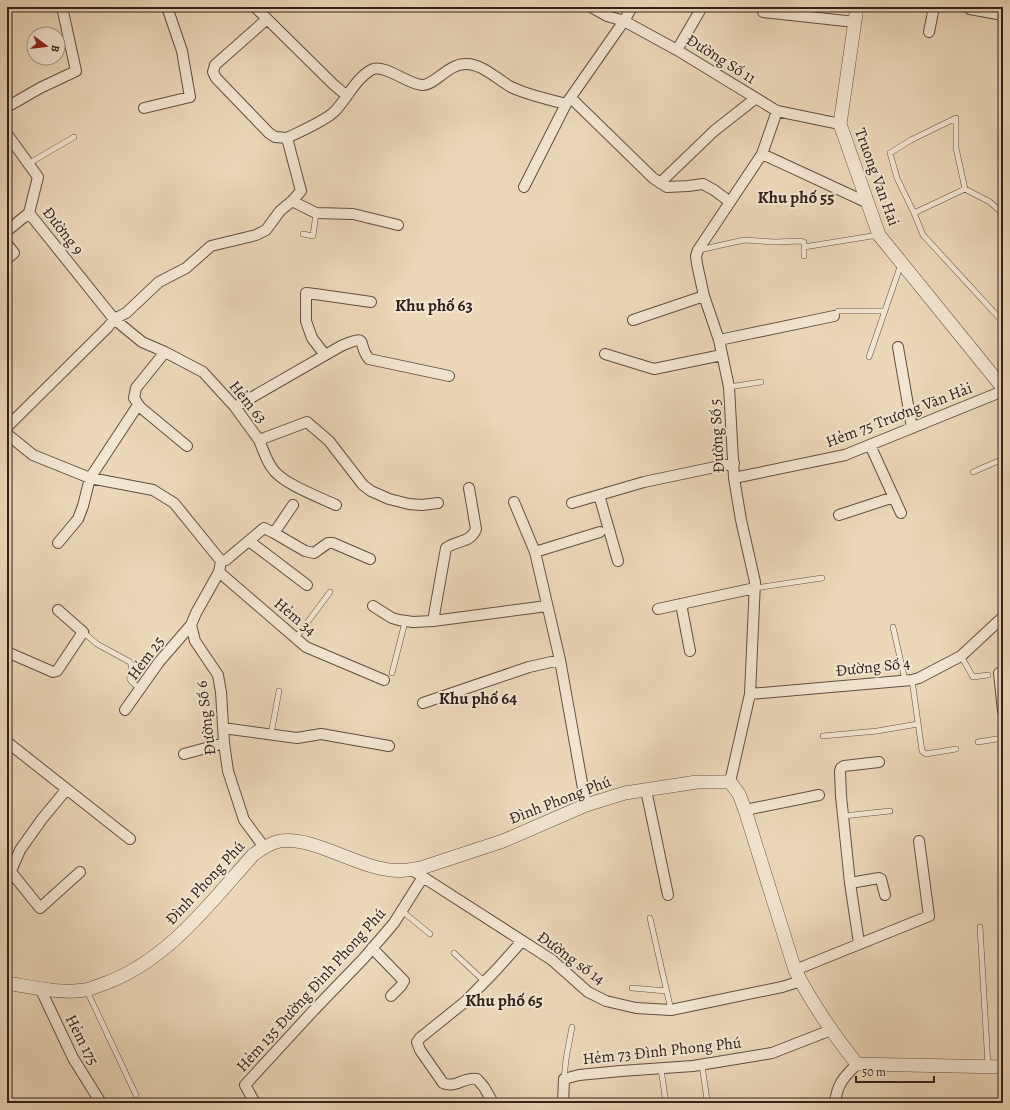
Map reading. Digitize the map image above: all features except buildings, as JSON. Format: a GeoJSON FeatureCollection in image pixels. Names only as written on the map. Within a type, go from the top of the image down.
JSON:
{"type":"FeatureCollection","features":[{"type":"Feature","properties":{"kind":"street"},"geometry":{"type":"LineString","coordinates":[[7,107],[33,92],[76,71],[62,7]]}},
{"type":"Feature","properties":{"kind":"street"},"geometry":{"type":"LineString","coordinates":[[144,108],[190,97],[182,51],[167,7]]}},
{"type":"Feature","properties":{"kind":"street"},"geometry":{"type":"LineString","coordinates":[[255,7],[347,96]]}},
{"type":"Feature","properties":{"kind":"street","name":"Đường Số 11"},"geometry":{"type":"LineString","coordinates":[[591,7],[607,16],[624,21],[678,50],[777,111],[840,124]]}},
{"type":"Feature","properties":{"kind":"street"},"geometry":{"type":"LineString","coordinates":[[524,187],[568,101],[624,21],[632,7]]}},
{"type":"Feature","properties":{"kind":"street"},"geometry":{"type":"LineString","coordinates":[[678,50],[702,7]]}},
{"type":"Feature","properties":{"kind":"street","name":"Truong Van Hai"},"geometry":{"type":"LineString","coordinates":[[857,7],[840,124],[879,235],[1003,388]]}},
{"type":"Feature","properties":{"kind":"street"},"geometry":{"type":"LineString","coordinates":[[929,32],[934,7]]}},
{"type":"Feature","properties":{"kind":"street"},"geometry":{"type":"LineString","coordinates":[[970,9],[1003,15]]}},
{"type":"Feature","properties":{"kind":"street"},"geometry":{"type":"LineString","coordinates":[[763,12],[856,22]]}},
{"type":"Feature","properties":{"kind":"street"},"geometry":{"type":"LineString","coordinates":[[267,20],[216,65],[213,72],[216,78],[269,133],[275,137],[285,139],[334,112],[356,83],[371,70],[379,68],[410,82],[423,85],[431,82],[452,66],[465,64],[475,66],[511,87],[536,97],[568,101],[653,178],[667,187],[703,184],[730,202]]}},
{"type":"Feature","properties":{"kind":"street"},"geometry":{"type":"LineString","coordinates":[[660,182],[714,131],[756,98]]}},
{"type":"Feature","properties":{"kind":"street"},"geometry":{"type":"LineString","coordinates":[[698,250],[762,154],[777,111]]}},
{"type":"Feature","properties":{"kind":"street","name":"Đường 9"},"geometry":{"type":"LineString","coordinates":[[7,134],[38,177],[29,212],[114,319]]}},
{"type":"Feature","properties":{"kind":"street"},"geometry":{"type":"LineString","coordinates":[[7,427],[108,327],[114,319],[126,312],[159,282],[186,268],[211,246],[256,235],[266,230],[280,211],[301,191],[287,138]]}},
{"type":"Feature","properties":{"kind":"street"},"geometry":{"type":"LineString","coordinates":[[762,154],[868,203]]}},
{"type":"Feature","properties":{"kind":"street"},"geometry":{"type":"LineString","coordinates":[[292,201],[316,213],[353,214],[398,225]]}},
{"type":"Feature","properties":{"kind":"street"},"geometry":{"type":"LineString","coordinates":[[7,231],[29,212]]}},
{"type":"Feature","properties":{"kind":"street"},"geometry":{"type":"LineString","coordinates":[[7,244],[14,253],[7,259]]}},
{"type":"Feature","properties":{"kind":"street","name":"Đường Số 5"},"geometry":{"type":"LineString","coordinates":[[698,250],[696,256],[697,264],[704,296],[718,340],[730,387],[734,478],[741,520],[755,582],[750,694],[730,782]]}},
{"type":"Feature","properties":{"kind":"street"},"geometry":{"type":"LineString","coordinates":[[324,355],[312,338],[306,321],[306,293],[370,302]]}},
{"type":"Feature","properties":{"kind":"street"},"geometry":{"type":"LineString","coordinates":[[633,320],[704,296]]}},
{"type":"Feature","properties":{"kind":"street"},"geometry":{"type":"LineString","coordinates":[[718,340],[834,316]]}},
{"type":"Feature","properties":{"kind":"street","name":"Hẻm 63"},"geometry":{"type":"LineString","coordinates":[[114,319],[142,342],[203,372],[235,407],[259,440],[307,422],[329,441],[363,485],[371,491],[389,499],[409,504],[422,505],[438,503]]}},
{"type":"Feature","properties":{"kind":"street"},"geometry":{"type":"LineString","coordinates":[[235,407],[324,355],[341,346],[359,340],[363,343],[366,355],[369,359],[449,376]]}},
{"type":"Feature","properties":{"kind":"street"},"geometry":{"type":"LineString","coordinates":[[898,347],[912,428]]}},
{"type":"Feature","properties":{"kind":"street"},"geometry":{"type":"LineString","coordinates":[[165,352],[136,388],[134,398],[138,405],[187,446]]}},
{"type":"Feature","properties":{"kind":"street"},"geometry":{"type":"LineString","coordinates":[[606,354],[654,369],[722,356]]}},
{"type":"Feature","properties":{"kind":"street","name":"Hẻm 75 Trương Văn Hải"},"geometry":{"type":"LineString","coordinates":[[734,478],[845,456],[1003,392]]}},
{"type":"Feature","properties":{"kind":"street"},"geometry":{"type":"LineString","coordinates":[[58,543],[78,519],[90,478],[138,405]]}},
{"type":"Feature","properties":{"kind":"street"},"geometry":{"type":"LineString","coordinates":[[7,434],[33,455],[90,478],[153,490],[174,503],[221,561],[219,572],[196,613],[192,625]]}},
{"type":"Feature","properties":{"kind":"street"},"geometry":{"type":"LineString","coordinates":[[259,440],[269,463],[276,474],[294,485],[336,505]]}},
{"type":"Feature","properties":{"kind":"street"},"geometry":{"type":"LineString","coordinates":[[870,445],[901,513]]}},
{"type":"Feature","properties":{"kind":"street"},"geometry":{"type":"LineString","coordinates":[[572,503],[644,482],[734,463]]}},
{"type":"Feature","properties":{"kind":"street"},"geometry":{"type":"LineString","coordinates":[[433,621],[446,548],[474,535],[476,529],[469,488]]}},
{"type":"Feature","properties":{"kind":"street"},"geometry":{"type":"LineString","coordinates":[[599,495],[618,561]]}},
{"type":"Feature","properties":{"kind":"street"},"geometry":{"type":"LineString","coordinates":[[840,515],[894,497]]}},
{"type":"Feature","properties":{"kind":"street"},"geometry":{"type":"LineString","coordinates":[[514,502],[535,552],[560,660],[586,805]]}},
{"type":"Feature","properties":{"kind":"street"},"geometry":{"type":"LineString","coordinates":[[274,533],[293,505]]}},
{"type":"Feature","properties":{"kind":"street"},"geometry":{"type":"LineString","coordinates":[[221,561],[226,560],[264,528],[305,551],[314,553],[328,543],[333,543],[370,559]]}},
{"type":"Feature","properties":{"kind":"street"},"geometry":{"type":"LineString","coordinates":[[535,552],[600,532]]}},
{"type":"Feature","properties":{"kind":"street"},"geometry":{"type":"LineString","coordinates":[[249,541],[307,585]]}},
{"type":"Feature","properties":{"kind":"street","name":"Hẻm 34"},"geometry":{"type":"LineString","coordinates":[[219,572],[306,647],[384,680]]}},
{"type":"Feature","properties":{"kind":"street"},"geometry":{"type":"LineString","coordinates":[[658,609],[755,588]]}},
{"type":"Feature","properties":{"kind":"street"},"geometry":{"type":"LineString","coordinates":[[681,604],[690,650]]}},
{"type":"Feature","properties":{"kind":"street"},"geometry":{"type":"LineString","coordinates":[[373,606],[392,618],[406,622],[433,621],[547,606]]}},
{"type":"Feature","properties":{"kind":"street"},"geometry":{"type":"LineString","coordinates":[[7,652],[55,672],[83,632],[58,610]]}},
{"type":"Feature","properties":{"kind":"street","name":"Đường Số 4"},"geometry":{"type":"LineString","coordinates":[[750,694],[919,678],[961,656],[1003,616]]}},
{"type":"Feature","properties":{"kind":"street","name":"Hẻm 25"},"geometry":{"type":"LineString","coordinates":[[126,710],[159,662],[192,625]]}},
{"type":"Feature","properties":{"kind":"street","name":"Đường Số 6"},"geometry":{"type":"LineString","coordinates":[[192,625],[195,640],[218,675],[221,692],[224,743],[228,771],[244,820],[264,847]]}},
{"type":"Feature","properties":{"kind":"street"},"geometry":{"type":"LineString","coordinates":[[423,703],[529,667],[560,660]]}},
{"type":"Feature","properties":{"kind":"street"},"geometry":{"type":"LineString","coordinates":[[988,675],[1001,673],[1003,711]]}},
{"type":"Feature","properties":{"kind":"street"},"geometry":{"type":"LineString","coordinates":[[223,728],[296,738],[321,734],[389,746]]}},
{"type":"Feature","properties":{"kind":"street"},"geometry":{"type":"LineString","coordinates":[[7,742],[130,839]]}},
{"type":"Feature","properties":{"kind":"street"},"geometry":{"type":"LineString","coordinates":[[184,754],[224,743]]}},
{"type":"Feature","properties":{"kind":"street"},"geometry":{"type":"LineString","coordinates":[[859,943],[850,883],[840,773],[841,768],[851,765],[879,762]]}},
{"type":"Feature","properties":{"kind":"street","name":"Đình Phong Phú"},"geometry":{"type":"LineString","coordinates":[[7,983],[69,992],[87,990],[117,979],[149,960],[175,940],[254,855],[264,847],[280,841],[293,841],[309,844],[383,869],[418,873],[424,867],[503,841],[586,805],[625,793],[698,782],[730,782]]}},
{"type":"Feature","properties":{"kind":"street"},"geometry":{"type":"LineString","coordinates":[[730,782],[739,794],[745,810],[798,976],[831,1030],[857,1064]]}},
{"type":"Feature","properties":{"kind":"street"},"geometry":{"type":"LineString","coordinates":[[66,790],[42,819],[20,850],[9,876],[40,908],[80,872]]}},
{"type":"Feature","properties":{"kind":"street"},"geometry":{"type":"LineString","coordinates":[[646,790],[668,895]]}},
{"type":"Feature","properties":{"kind":"street"},"geometry":{"type":"LineString","coordinates":[[745,810],[819,795]]}},
{"type":"Feature","properties":{"kind":"street","name":"Đường số 14"},"geometry":{"type":"LineString","coordinates":[[418,873],[552,960],[588,992],[606,1001],[636,1008],[671,1010],[782,988],[798,976],[859,943],[929,916],[919,841]]}},
{"type":"Feature","properties":{"kind":"street","name":"Hẻm 135 Đường Đình Phong Phú"},"geometry":{"type":"LineString","coordinates":[[255,1103],[245,1085],[394,923],[402,911],[418,873]]}},
{"type":"Feature","properties":{"kind":"street"},"geometry":{"type":"LineString","coordinates":[[850,883],[879,878],[881,879],[885,895]]}},
{"type":"Feature","properties":{"kind":"street"},"geometry":{"type":"LineString","coordinates":[[493,1103],[484,1087],[477,1079],[470,1078],[451,1085],[443,1083],[417,1046],[420,1038],[466,1001],[522,941]]}},
{"type":"Feature","properties":{"kind":"street"},"geometry":{"type":"LineString","coordinates":[[372,948],[404,981],[404,983],[391,996]]}},
{"type":"Feature","properties":{"kind":"street","name":"Hẻm 175"},"geometry":{"type":"LineString","coordinates":[[40,988],[73,1058],[101,1103]]}},
{"type":"Feature","properties":{"kind":"street","name":"Hẻm 73 Đình Phong Phú"},"geometry":{"type":"LineString","coordinates":[[563,1103],[564,1079],[579,1075],[702,1065],[772,1053],[831,1030]]}},
{"type":"Feature","properties":{"kind":"street"},"geometry":{"type":"LineString","coordinates":[[835,1103],[836,1094],[843,1078],[857,1064],[1003,1067]]}},
{"type":"Feature","properties":{"kind":"lane"},"geometry":{"type":"LineString","coordinates":[[965,189],[956,148],[956,118],[911,140],[890,153],[897,178],[923,235],[1003,322]]}},
{"type":"Feature","properties":{"kind":"lane"},"geometry":{"type":"LineString","coordinates":[[28,164],[74,137]]}},
{"type":"Feature","properties":{"kind":"lane"},"geometry":{"type":"LineString","coordinates":[[914,213],[965,189]]}},
{"type":"Feature","properties":{"kind":"lane"},"geometry":{"type":"LineString","coordinates":[[965,189],[990,202],[1003,214]]}},
{"type":"Feature","properties":{"kind":"lane"},"geometry":{"type":"LineString","coordinates":[[303,234],[313,236],[316,213]]}},
{"type":"Feature","properties":{"kind":"lane"},"geometry":{"type":"LineString","coordinates":[[804,248],[879,235]]}},
{"type":"Feature","properties":{"kind":"lane"},"geometry":{"type":"LineString","coordinates":[[698,250],[744,240],[775,242],[803,241],[804,256]]}},
{"type":"Feature","properties":{"kind":"lane"},"geometry":{"type":"LineString","coordinates":[[869,357],[902,263]]}},
{"type":"Feature","properties":{"kind":"lane"},"geometry":{"type":"LineString","coordinates":[[834,316],[838,311],[885,311]]}},
{"type":"Feature","properties":{"kind":"lane"},"geometry":{"type":"LineString","coordinates":[[730,387],[761,382]]}},
{"type":"Feature","properties":{"kind":"lane"},"geometry":{"type":"LineString","coordinates":[[973,472],[1003,459]]}},
{"type":"Feature","properties":{"kind":"lane"},"geometry":{"type":"LineString","coordinates":[[755,588],[822,578]]}},
{"type":"Feature","properties":{"kind":"lane"},"geometry":{"type":"LineString","coordinates":[[295,639],[330,592]]}},
{"type":"Feature","properties":{"kind":"lane"},"geometry":{"type":"LineString","coordinates":[[392,673],[406,622]]}},
{"type":"Feature","properties":{"kind":"lane"},"geometry":{"type":"LineString","coordinates":[[893,627],[909,680],[923,753],[931,754],[956,749]]}},
{"type":"Feature","properties":{"kind":"lane"},"geometry":{"type":"LineString","coordinates":[[83,632],[97,644],[130,662],[132,668],[129,677],[130,680],[141,688]]}},
{"type":"Feature","properties":{"kind":"lane"},"geometry":{"type":"LineString","coordinates":[[961,656],[973,677],[988,675]]}},
{"type":"Feature","properties":{"kind":"lane"},"geometry":{"type":"LineString","coordinates":[[271,734],[279,691]]}},
{"type":"Feature","properties":{"kind":"lane"},"geometry":{"type":"LineString","coordinates":[[824,736],[877,731],[918,724]]}},
{"type":"Feature","properties":{"kind":"lane"},"geometry":{"type":"LineString","coordinates":[[978,742],[1003,738]]}},
{"type":"Feature","properties":{"kind":"lane"},"geometry":{"type":"LineString","coordinates":[[843,816],[890,811]]}},
{"type":"Feature","properties":{"kind":"lane"},"geometry":{"type":"LineString","coordinates":[[402,911],[430,934]]}},
{"type":"Feature","properties":{"kind":"lane"},"geometry":{"type":"LineString","coordinates":[[650,918],[671,1010]]}},
{"type":"Feature","properties":{"kind":"lane"},"geometry":{"type":"LineString","coordinates":[[980,927],[988,1067]]}},
{"type":"Feature","properties":{"kind":"lane"},"geometry":{"type":"LineString","coordinates":[[454,953],[485,982]]}},
{"type":"Feature","properties":{"kind":"lane"},"geometry":{"type":"LineString","coordinates":[[632,988],[666,991]]}},
{"type":"Feature","properties":{"kind":"lane"},"geometry":{"type":"LineString","coordinates":[[87,990],[136,1095]]}},
{"type":"Feature","properties":{"kind":"lane"},"geometry":{"type":"LineString","coordinates":[[564,1079],[572,1027]]}},
{"type":"Feature","properties":{"kind":"lane"},"geometry":{"type":"LineString","coordinates":[[702,1065],[707,1100]]}},
{"type":"Feature","properties":{"kind":"lane"},"geometry":{"type":"LineString","coordinates":[[661,1068],[666,1103]]}},
{"type":"Feature","properties":{"kind":"district","name":"Khu phố 55"},"geometry":{"type":"Point","coordinates":[796,197]}},
{"type":"Feature","properties":{"kind":"district","name":"Khu phố 63"},"geometry":{"type":"Point","coordinates":[434,305]}},
{"type":"Feature","properties":{"kind":"district","name":"Khu phố 64"},"geometry":{"type":"Point","coordinates":[478,698]}},
{"type":"Feature","properties":{"kind":"district","name":"Khu phố 65"},"geometry":{"type":"Point","coordinates":[504,1000]}}]}
